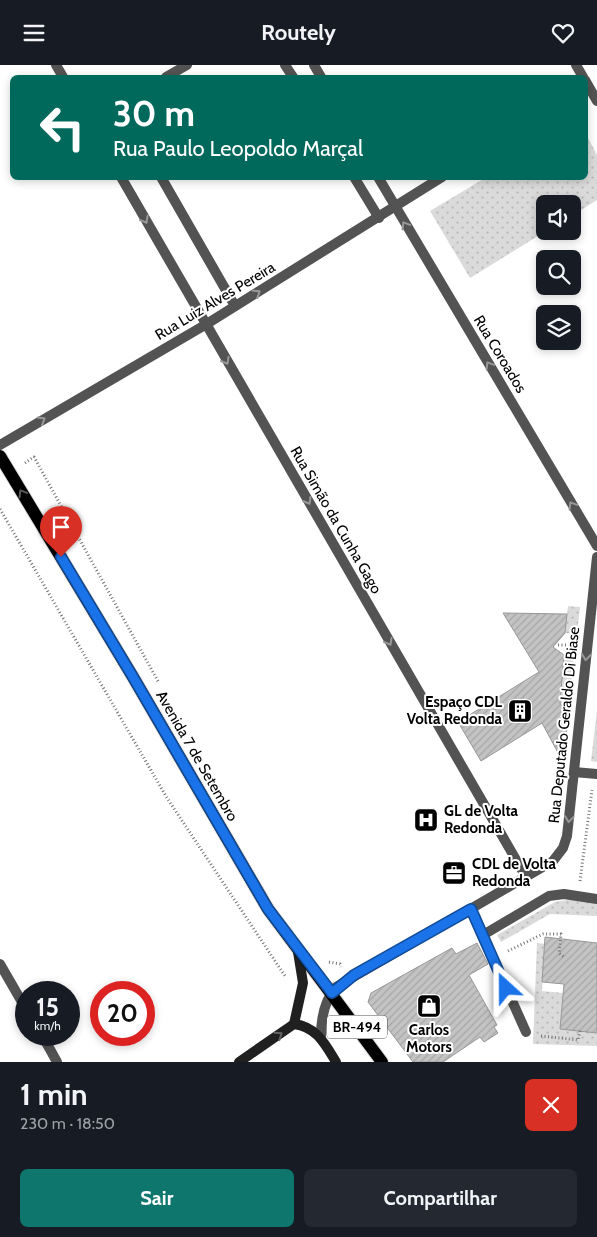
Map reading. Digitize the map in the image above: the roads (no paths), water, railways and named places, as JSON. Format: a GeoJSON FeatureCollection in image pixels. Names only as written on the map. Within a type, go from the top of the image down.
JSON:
{"type":"FeatureCollection","features":[{"type":"Feature","properties":{"kind":"main road","name":"Avenida 7 de Setembro"},"geometry":{"type":"LineString","coordinates":[[0,457],[133,677],[252,883],[279,926],[332,993],[382,1062]]}},
{"type":"Feature","properties":{"kind":"street"},"geometry":{"type":"LineString","coordinates":[[170,75],[187,65]]}},
{"type":"Feature","properties":{"kind":"street"},"geometry":{"type":"LineString","coordinates":[[588,85],[597,101]]}},
{"type":"Feature","properties":{"kind":"street","name":"Rua Simão da Cunha Gago"},"geometry":{"type":"LineString","coordinates":[[122,180],[526,877]]}},
{"type":"Feature","properties":{"kind":"street"},"geometry":{"type":"LineString","coordinates":[[163,180],[235,307]]}},
{"type":"Feature","properties":{"kind":"street"},"geometry":{"type":"LineString","coordinates":[[356,180],[379,218]]}},
{"type":"Feature","properties":{"kind":"street","name":"Rua Coroados"},"geometry":{"type":"LineString","coordinates":[[380,180],[597,546]]}},
{"type":"Feature","properties":{"kind":"street","name":"Rua Luiz Alves Pereira"},"geometry":{"type":"LineString","coordinates":[[0,445],[235,307],[437,180]]}},
{"type":"Feature","properties":{"kind":"street","name":"Rua Deputado Geraldo Di Biase"},"geometry":{"type":"LineString","coordinates":[[332,993],[354,975],[553,861],[563,848],[567,836],[597,557]]}},
{"type":"Feature","properties":{"kind":"street"},"geometry":{"type":"LineString","coordinates":[[574,772],[597,774]]}},
{"type":"Feature","properties":{"kind":"street"},"geometry":{"type":"LineString","coordinates":[[483,935],[549,896],[564,894],[597,899]]}},
{"type":"Feature","properties":{"kind":"street"},"geometry":{"type":"LineString","coordinates":[[471,909],[526,1032]]}},
{"type":"Feature","properties":{"kind":"street"},"geometry":{"type":"LineString","coordinates":[[238,1062],[294,1024],[303,983],[298,951]]}},
{"type":"Feature","properties":{"kind":"street"},"geometry":{"type":"LineString","coordinates":[[0,964],[15,990]]}},
{"type":"Feature","properties":{"kind":"street"},"geometry":{"type":"LineString","coordinates":[[294,1024],[307,1028],[321,1036],[323,1013],[332,993]]}},
{"type":"Feature","properties":{"kind":"street","name":"BR-494"},"geometry":{"type":"LineString","coordinates":[[321,1036],[336,1062]]}},
{"type":"Feature","properties":{"kind":"street"},"geometry":{"type":"LineString","coordinates":[[48,1046],[57,1062]]}},
{"type":"Feature","properties":{"kind":"place","name":"Espaço CDL Volta Redonda"},"geometry":{"type":"Point","coordinates":[520,711]}},
{"type":"Feature","properties":{"kind":"place","name":"GL de Volta Redonda"},"geometry":{"type":"Point","coordinates":[426,820]}},
{"type":"Feature","properties":{"kind":"place","name":"CDL de Volta Redonda"},"geometry":{"type":"Point","coordinates":[454,873]}},
{"type":"Feature","properties":{"kind":"place","name":"Carlos Motors"},"geometry":{"type":"Point","coordinates":[429,1006]}}]}
